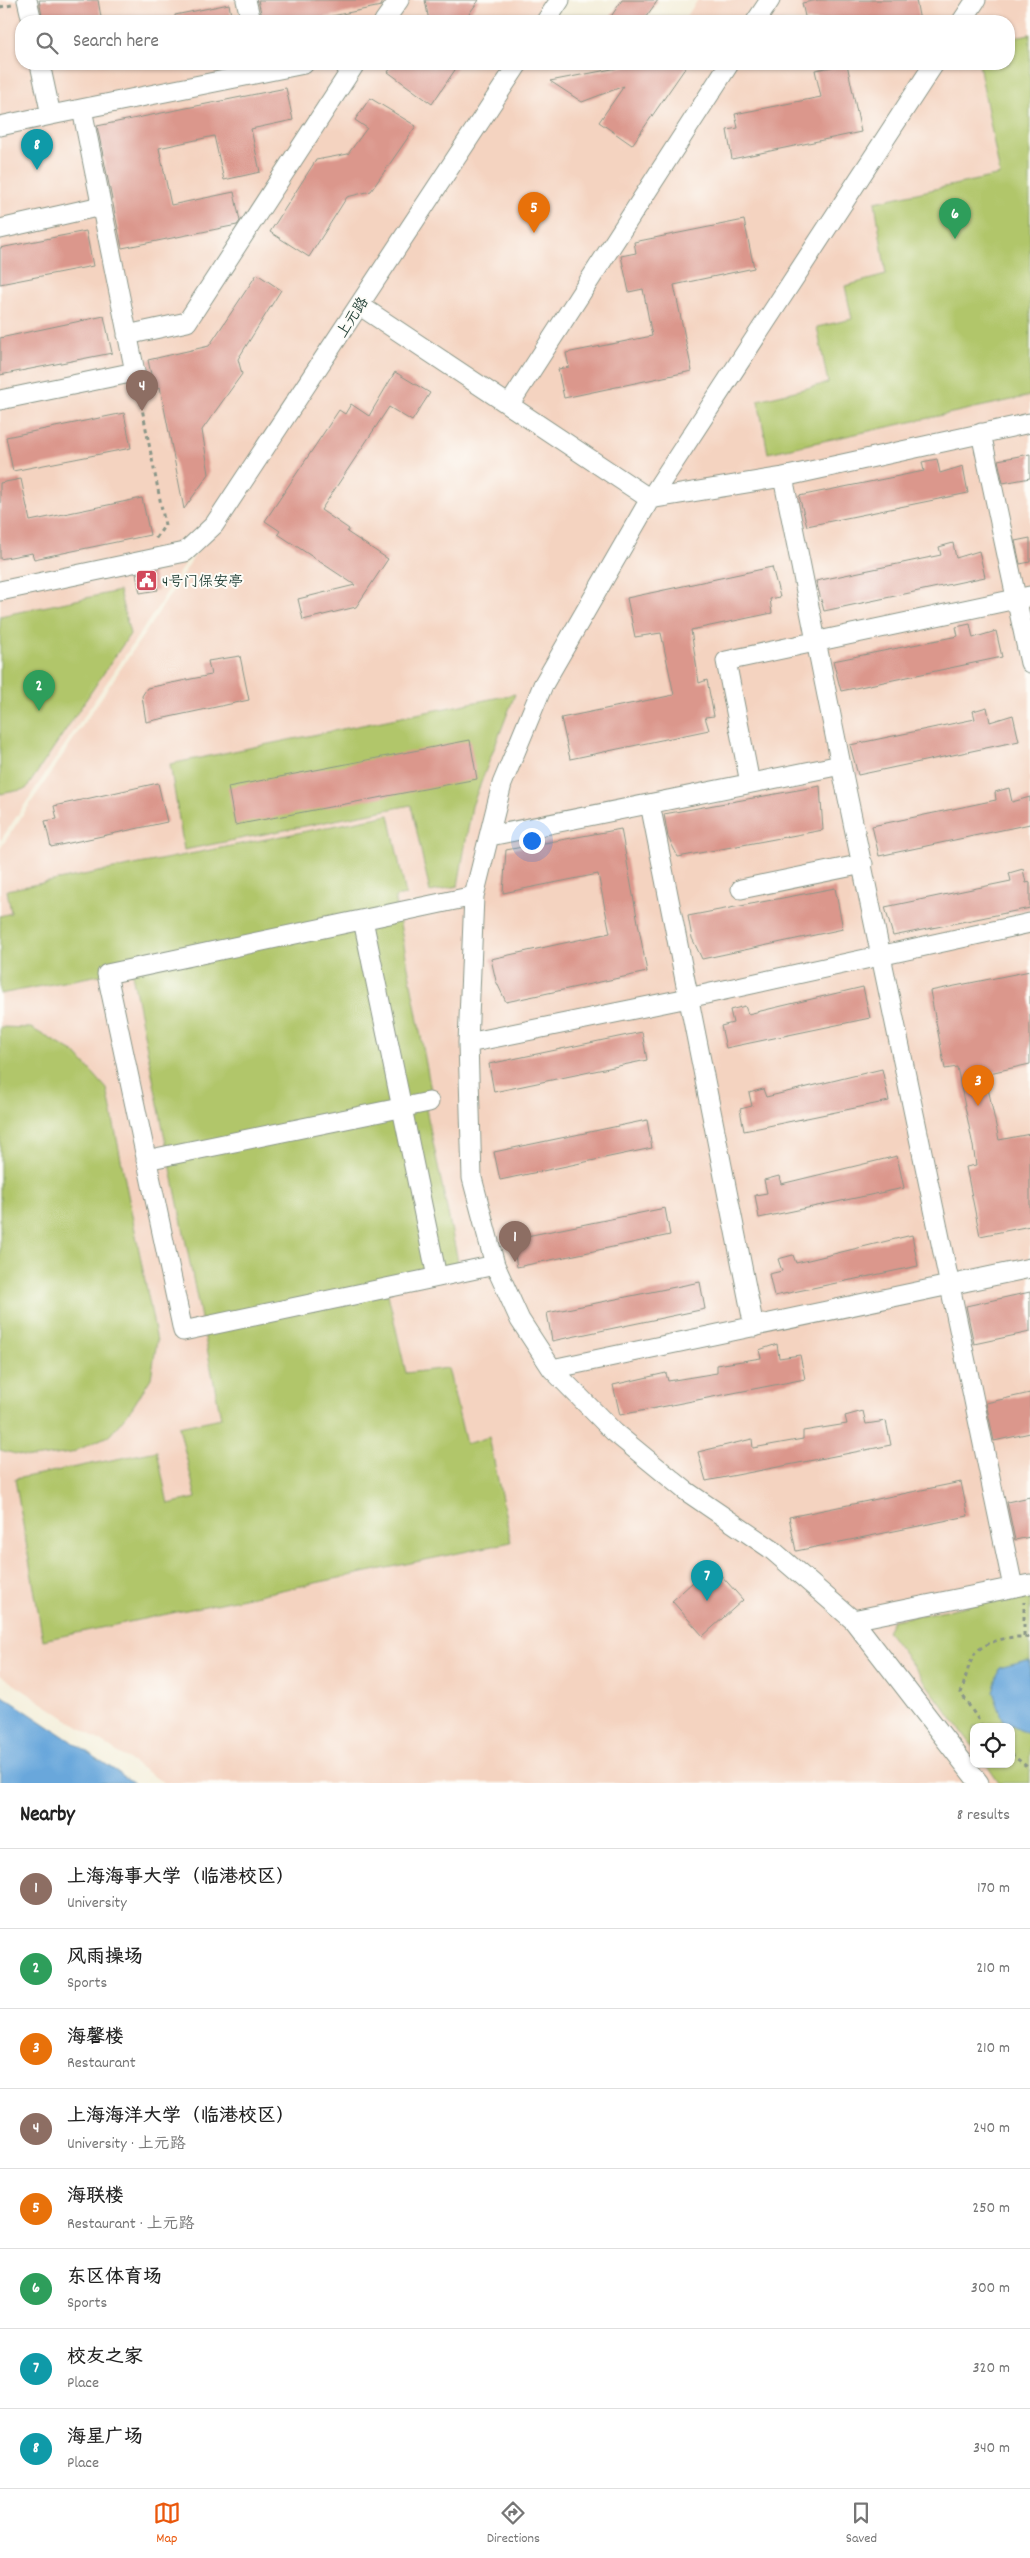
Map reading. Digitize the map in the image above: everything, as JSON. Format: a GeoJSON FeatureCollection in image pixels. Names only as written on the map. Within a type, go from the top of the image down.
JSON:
{"type":"FeatureCollection","features":[{"type":"Feature","properties":{"kind":"street"},"geometry":{"type":"LineString","coordinates":[[28,0],[31,15]]}},
{"type":"Feature","properties":{"kind":"street"},"geometry":{"type":"LineString","coordinates":[[246,0],[250,15]]}},
{"type":"Feature","properties":{"kind":"street"},"geometry":{"type":"LineString","coordinates":[[388,15],[398,0]]}},
{"type":"Feature","properties":{"kind":"street"},"geometry":{"type":"LineString","coordinates":[[550,15],[560,0]]}},
{"type":"Feature","properties":{"kind":"street"},"geometry":{"type":"LineString","coordinates":[[760,15],[770,0]]}},
{"type":"Feature","properties":{"kind":"street"},"geometry":{"type":"LineString","coordinates":[[966,15],[976,0]]}},
{"type":"Feature","properties":{"kind":"street"},"geometry":{"type":"LineString","coordinates":[[41,70],[51,115]]}},
{"type":"Feature","properties":{"kind":"street"},"geometry":{"type":"LineString","coordinates":[[0,126],[252,70]]}},
{"type":"Feature","properties":{"kind":"street"},"geometry":{"type":"LineString","coordinates":[[128,335],[187,322],[348,70]]}},
{"type":"Feature","properties":{"kind":"street","name":"上元路"},"geometry":{"type":"LineString","coordinates":[[0,591],[186,552],[214,525],[514,70]]}},
{"type":"Feature","properties":{"kind":"street"},"geometry":{"type":"LineString","coordinates":[[509,405],[725,70]]}},
{"type":"Feature","properties":{"kind":"street"},"geometry":{"type":"LineString","coordinates":[[930,70],[650,499],[543,685],[502,784],[474,896],[468,1043],[472,1178],[495,1265],[520,1320],[552,1369],[614,1432],[686,1491],[771,1549],[853,1620],[979,1783]]}},
{"type":"Feature","properties":{"kind":"street"},"geometry":{"type":"LineString","coordinates":[[0,400],[135,372],[82,109]]}},
{"type":"Feature","properties":{"kind":"street"},"geometry":{"type":"LineString","coordinates":[[0,229],[102,206]]}},
{"type":"Feature","properties":{"kind":"street"},"geometry":{"type":"LineString","coordinates":[[359,305],[650,499],[783,477],[1030,423]]}},
{"type":"Feature","properties":{"kind":"street"},"geometry":{"type":"LineString","coordinates":[[981,433],[1023,597],[1030,663]]}},
{"type":"Feature","properties":{"kind":"street"},"geometry":{"type":"LineString","coordinates":[[783,477],[841,765],[951,1285],[1022,1585],[853,1620]]}},
{"type":"Feature","properties":{"kind":"street"},"geometry":{"type":"LineString","coordinates":[[750,783],[726,660],[1023,597]]}},
{"type":"Feature","properties":{"kind":"street"},"geometry":{"type":"LineString","coordinates":[[490,836],[841,765]]}},
{"type":"Feature","properties":{"kind":"street"},"geometry":{"type":"LineString","coordinates":[[650,804],[754,1327]]}},
{"type":"Feature","properties":{"kind":"street"},"geometry":{"type":"LineString","coordinates":[[741,889],[863,864]]}},
{"type":"Feature","properties":{"kind":"street"},"geometry":{"type":"LineString","coordinates":[[474,896],[107,974],[183,1331],[495,1265]]}},
{"type":"Feature","properties":{"kind":"street"},"geometry":{"type":"LineString","coordinates":[[363,920],[437,1277]]}},
{"type":"Feature","properties":{"kind":"street"},"geometry":{"type":"LineString","coordinates":[[468,1043],[688,998],[1030,923]]}},
{"type":"Feature","properties":{"kind":"street"},"geometry":{"type":"LineString","coordinates":[[146,1160],[430,1102]]}},
{"type":"Feature","properties":{"kind":"street"},"geometry":{"type":"LineString","coordinates":[[552,1369],[1030,1268]]}},
{"type":"Feature","properties":{"kind":"path"},"geometry":{"type":"LineString","coordinates":[[135,372],[164,525]]}},
{"type":"Feature","properties":{"kind":"path"},"geometry":{"type":"LineString","coordinates":[[1022,1585],[1024,1636]]}},
{"type":"Feature","properties":{"kind":"path"},"geometry":{"type":"LineString","coordinates":[[980,1723],[961,1693],[975,1654],[998,1640],[1024,1636],[1030,1638]]}},
{"type":"Feature","properties":{"kind":"path"},"geometry":{"type":"LineString","coordinates":[[1015,1757],[1030,1769]]}},
{"type":"Feature","properties":{"kind":"shaded area"},"geometry":{"type":"Polygon","coordinates":[[[0,0],[555,0],[545,15],[15,15],[15,70],[509,70],[211,521],[159,605],[0,841],[0,0]]]}},
{"type":"Feature","properties":{"kind":"shaded area"},"geometry":{"type":"Polygon","coordinates":[[[698,0],[1030,0],[1030,1783],[164,1783],[0,1675],[0,849],[161,609],[214,525],[514,70],[1015,70],[1015,15],[687,15],[698,0]]]}},
{"type":"Feature","properties":{"kind":"green space"},"geometry":{"type":"Polygon","coordinates":[[[1030,34],[1030,396],[768,453],[758,400],[828,383],[817,327],[852,319],[845,286],[886,275],[875,202],[1000,175],[980,70],[1015,70],[1015,37],[1030,34]]]}},
{"type":"Feature","properties":{"kind":"green space"},"geometry":{"type":"Polygon","coordinates":[[[119,591],[130,634],[26,789],[0,794],[0,616],[119,591]]]}},
{"type":"Feature","properties":{"kind":"green space"},"geometry":{"type":"Polygon","coordinates":[[[515,694],[472,806],[458,886],[430,892],[411,805],[184,850],[170,764],[515,694]]]}},
{"type":"Feature","properties":{"kind":"green space"},"geometry":{"type":"Polygon","coordinates":[[[389,815],[406,895],[395,897],[432,1096],[426,1109],[459,1266],[385,1281],[406,1373],[448,1368],[466,1444],[489,1437],[511,1542],[43,1640],[15,1479],[157,1451],[168,1504],[196,1498],[179,1427],[221,1418],[131,969],[0,994],[0,916],[11,913],[7,890],[389,815]]]}},
{"type":"Feature","properties":{"kind":"green space"},"geometry":{"type":"Polygon","coordinates":[[[0,1027],[31,1028],[75,1053],[107,1089],[157,1341],[151,1378],[132,1408],[110,1435],[71,1453],[32,1458],[0,1450],[0,1027]]]}},
{"type":"Feature","properties":{"kind":"green space"},"geometry":{"type":"Polygon","coordinates":[[[1030,1594],[1030,1783],[999,1783],[989,1768],[1015,1768],[1015,1723],[970,1723],[970,1743],[887,1631],[893,1620],[1030,1594]]]}},
{"type":"Feature","properties":{"kind":"water"},"geometry":{"type":"Polygon","coordinates":[[[1030,1661],[1030,1735],[1015,1728],[1015,1723],[1004,1722],[993,1692],[999,1668],[1030,1661]]]}},
{"type":"Feature","properties":{"kind":"water"},"geometry":{"type":"Polygon","coordinates":[[[0,1694],[134,1783],[0,1783],[0,1694]]]}},
{"type":"Feature","properties":{"kind":"building"},"geometry":{"type":"Polygon","coordinates":[[[39,0],[98,0],[101,15],[42,15],[39,0]]]}},
{"type":"Feature","properties":{"kind":"building"},"geometry":{"type":"Polygon","coordinates":[[[258,0],[382,0],[381,6],[337,15],[262,15],[258,0]]]}},
{"type":"Feature","properties":{"kind":"building"},"geometry":{"type":"Polygon","coordinates":[[[425,0],[479,0],[469,15],[428,15],[425,0]]]}},
{"type":"Feature","properties":{"kind":"building"},"geometry":{"type":"Polygon","coordinates":[[[622,0],[658,0],[647,15],[612,15],[622,0]]]}},
{"type":"Feature","properties":{"kind":"building"},"geometry":{"type":"Polygon","coordinates":[[[818,0],[916,0],[919,15],[805,15],[802,3],[818,0]]]}},
{"type":"Feature","properties":{"kind":"building"},"geometry":{"type":"Polygon","coordinates":[[[229,4],[231,15],[175,15],[229,4]]]}},
{"type":"Feature","properties":{"kind":"building"},"geometry":{"type":"Polygon","coordinates":[[[390,70],[455,70],[432,104],[388,72],[390,70]]]}},
{"type":"Feature","properties":{"kind":"building"},"geometry":{"type":"Polygon","coordinates":[[[607,70],[684,70],[632,145],[599,122],[624,86],[582,102],[550,81],[607,70]]]}},
{"type":"Feature","properties":{"kind":"building"},"geometry":{"type":"Polygon","coordinates":[[[815,70],[848,70],[861,132],[732,159],[727,130],[738,128],[735,114],[821,97],[815,70]]]}},
{"type":"Feature","properties":{"kind":"building"},"geometry":{"type":"Polygon","coordinates":[[[286,88],[293,120],[251,129],[260,172],[224,180],[214,136],[159,148],[171,205],[234,192],[240,221],[237,225],[122,248],[97,126],[286,88]]]}},
{"type":"Feature","properties":{"kind":"building"},"geometry":{"type":"Polygon","coordinates":[[[370,98],[416,126],[371,191],[347,197],[309,257],[270,232],[316,160],[348,154],[367,128],[355,120],[370,98]]]}},
{"type":"Feature","properties":{"kind":"building"},"geometry":{"type":"Polygon","coordinates":[[[744,220],[754,268],[674,285],[692,371],[564,398],[558,369],[569,367],[566,353],[652,336],[643,289],[629,292],[621,256],[636,253],[634,242],[744,220]]]}},
{"type":"Feature","properties":{"kind":"building"},"geometry":{"type":"Polygon","coordinates":[[[86,231],[93,266],[0,284],[0,248],[86,231]]]}},
{"type":"Feature","properties":{"kind":"building"},"geometry":{"type":"Polygon","coordinates":[[[257,274],[281,290],[238,359],[242,374],[202,430],[209,474],[184,509],[160,387],[154,389],[148,360],[209,346],[257,274]]]}},
{"type":"Feature","properties":{"kind":"building"},"geometry":{"type":"Polygon","coordinates":[[[104,316],[112,353],[0,375],[0,338],[104,316]]]}},
{"type":"Feature","properties":{"kind":"building"},"geometry":{"type":"Polygon","coordinates":[[[395,372],[430,393],[412,421],[389,407],[321,510],[349,529],[347,532],[388,559],[356,607],[303,620],[298,599],[355,585],[278,534],[280,531],[265,521],[339,410],[345,414],[351,404],[369,416],[395,372]]]}},
{"type":"Feature","properties":{"kind":"building"},"geometry":{"type":"Polygon","coordinates":[[[124,413],[131,448],[13,471],[6,437],[124,413]]]}},
{"type":"Feature","properties":{"kind":"building"},"geometry":{"type":"Polygon","coordinates":[[[1030,454],[1030,478],[1003,483],[998,460],[1030,454]]]}},
{"type":"Feature","properties":{"kind":"building"},"geometry":{"type":"Polygon","coordinates":[[[937,459],[940,473],[963,466],[968,493],[807,526],[799,496],[924,471],[922,462],[937,459]]]}},
{"type":"Feature","properties":{"kind":"building"},"geometry":{"type":"Polygon","coordinates":[[[21,479],[30,521],[142,498],[150,535],[34,559],[32,553],[0,559],[0,483],[21,479]]]}},
{"type":"Feature","properties":{"kind":"building"},"geometry":{"type":"Polygon","coordinates":[[[1030,538],[1030,562],[1020,564],[1015,541],[1030,538]]]}},
{"type":"Feature","properties":{"kind":"building"},"geometry":{"type":"Polygon","coordinates":[[[953,543],[956,558],[979,551],[985,577],[824,611],[816,581],[941,555],[939,547],[953,543]]]}},
{"type":"Feature","properties":{"kind":"building"},"geometry":{"type":"Polygon","coordinates":[[[772,567],[780,597],[770,599],[772,613],[691,630],[699,683],[707,680],[714,716],[705,717],[709,730],[570,759],[561,718],[674,695],[661,633],[635,637],[627,598],[772,567]]]}},
{"type":"Feature","properties":{"kind":"building","name":"4号门保安亭"},"geometry":{"type":"Polygon","coordinates":[[[152,570],[158,590],[140,593],[136,574],[152,570]]]}},
{"type":"Feature","properties":{"kind":"building"},"geometry":{"type":"Polygon","coordinates":[[[970,624],[973,638],[996,631],[1002,657],[841,691],[833,661],[958,636],[956,627],[970,624]]]}},
{"type":"Feature","properties":{"kind":"building"},"geometry":{"type":"Polygon","coordinates":[[[240,656],[249,700],[146,722],[142,696],[147,688],[211,675],[208,661],[240,656]]]}},
{"type":"Feature","properties":{"kind":"building"},"geometry":{"type":"Polygon","coordinates":[[[987,707],[990,722],[1013,715],[1019,741],[858,775],[850,745],[975,719],[973,711],[987,707]]]}},
{"type":"Feature","properties":{"kind":"building"},"geometry":{"type":"Polygon","coordinates":[[[470,740],[477,779],[235,825],[228,787],[470,740]]]}},
{"type":"Feature","properties":{"kind":"building"},"geometry":{"type":"Polygon","coordinates":[[[158,783],[167,822],[51,847],[45,821],[57,819],[54,806],[158,783]]]}},
{"type":"Feature","properties":{"kind":"building"},"geometry":{"type":"Polygon","coordinates":[[[820,786],[823,830],[678,857],[668,837],[664,814],[820,786]]]}},
{"type":"Feature","properties":{"kind":"building"},"geometry":{"type":"Polygon","coordinates":[[[1009,788],[1012,802],[1030,797],[1030,824],[879,856],[872,826],[996,800],[995,792],[1009,788]]]}},
{"type":"Feature","properties":{"kind":"building"},"geometry":{"type":"Polygon","coordinates":[[[621,829],[647,972],[506,1002],[496,981],[491,959],[610,933],[598,874],[503,893],[506,850],[621,829]]]}},
{"type":"Feature","properties":{"kind":"building"},"geometry":{"type":"Polygon","coordinates":[[[1023,869],[1026,883],[1030,882],[1030,908],[893,936],[885,907],[1011,881],[1009,873],[1023,869]]]}},
{"type":"Feature","properties":{"kind":"building"},"geometry":{"type":"Polygon","coordinates":[[[835,888],[843,929],[702,959],[692,938],[688,916],[835,888]]]}},
{"type":"Feature","properties":{"kind":"building"},"geometry":{"type":"Polygon","coordinates":[[[1030,971],[1030,1064],[985,1074],[999,1140],[1030,1134],[1030,1226],[980,1236],[966,1167],[976,1165],[957,1067],[945,1069],[930,991],[1030,971]]]}},
{"type":"Feature","properties":{"kind":"building"},"geometry":{"type":"Polygon","coordinates":[[[863,987],[870,1018],[726,1048],[721,1026],[733,1023],[730,1010],[745,1006],[748,1014],[863,987]]]}},
{"type":"Feature","properties":{"kind":"building"},"geometry":{"type":"Polygon","coordinates":[[[642,1032],[647,1060],[494,1092],[489,1064],[642,1032]]]}},
{"type":"Feature","properties":{"kind":"building"},"geometry":{"type":"Polygon","coordinates":[[[882,1069],[889,1101],[744,1131],[740,1109],[752,1106],[749,1093],[763,1089],[766,1097],[882,1069]]]}},
{"type":"Feature","properties":{"kind":"building"},"geometry":{"type":"Polygon","coordinates":[[[647,1120],[652,1148],[500,1180],[494,1152],[647,1120]]]}},
{"type":"Feature","properties":{"kind":"building"},"geometry":{"type":"Polygon","coordinates":[[[897,1156],[904,1188],[759,1218],[755,1195],[767,1193],[764,1180],[779,1176],[781,1184],[897,1156]]]}},
{"type":"Feature","properties":{"kind":"building"},"geometry":{"type":"Polygon","coordinates":[[[665,1208],[670,1235],[517,1267],[512,1239],[665,1208]]]}},
{"type":"Feature","properties":{"kind":"building"},"geometry":{"type":"Polygon","coordinates":[[[912,1235],[918,1266],[774,1296],[769,1274],[782,1271],[778,1259],[793,1255],[796,1263],[912,1235]]]}},
{"type":"Feature","properties":{"kind":"building"},"geometry":{"type":"Polygon","coordinates":[[[700,1282],[705,1309],[552,1341],[547,1313],[700,1282]]]}},
{"type":"Feature","properties":{"kind":"building"},"geometry":{"type":"Polygon","coordinates":[[[1030,1292],[1030,1332],[974,1344],[966,1306],[1030,1292]]]}},
{"type":"Feature","properties":{"kind":"building"},"geometry":{"type":"Polygon","coordinates":[[[777,1344],[779,1358],[800,1355],[805,1379],[620,1415],[613,1385],[666,1373],[668,1381],[717,1373],[717,1365],[761,1358],[759,1350],[777,1344]]]}},
{"type":"Feature","properties":{"kind":"building"},"geometry":{"type":"Polygon","coordinates":[[[1030,1393],[1030,1433],[994,1441],[986,1403],[1030,1393]]]}},
{"type":"Feature","properties":{"kind":"building"},"geometry":{"type":"Polygon","coordinates":[[[863,1411],[866,1424],[886,1421],[891,1445],[706,1481],[698,1452],[752,1439],[753,1448],[803,1439],[803,1431],[847,1424],[845,1416],[863,1411]]]}},
{"type":"Feature","properties":{"kind":"building"},"geometry":{"type":"Polygon","coordinates":[[[961,1482],[968,1516],[796,1551],[789,1517],[961,1482]]]}},
{"type":"Feature","properties":{"kind":"building"},"geometry":{"type":"Polygon","coordinates":[[[1030,1497],[1030,1537],[1015,1540],[1007,1502],[1030,1497]]]}},
{"type":"Feature","properties":{"kind":"building"},"geometry":{"type":"Polygon","coordinates":[[[712,1565],[743,1600],[703,1636],[672,1601],[712,1565]]]}},
{"type":"Feature","properties":{"kind":"place","name":"海星广场"},"geometry":{"type":"Point","coordinates":[37,170]}},
{"type":"Feature","properties":{"kind":"place","name":"海联楼"},"geometry":{"type":"Point","coordinates":[534,233]}},
{"type":"Feature","properties":{"kind":"place","name":"东区体育场"},"geometry":{"type":"Point","coordinates":[955,239]}},
{"type":"Feature","properties":{"kind":"place","name":"上海海洋大学（临港校区）"},"geometry":{"type":"Point","coordinates":[142,411]}},
{"type":"Feature","properties":{"kind":"place","name":"4号门保安亭"},"geometry":{"type":"Point","coordinates":[146,581]}},
{"type":"Feature","properties":{"kind":"place","name":"风雨操场"},"geometry":{"type":"Point","coordinates":[39,711]}},
{"type":"Feature","properties":{"kind":"place","name":"海馨楼"},"geometry":{"type":"Point","coordinates":[978,1106]}},
{"type":"Feature","properties":{"kind":"place","name":"上海海事大学（临港校区）"},"geometry":{"type":"Point","coordinates":[515,1262]}},
{"type":"Feature","properties":{"kind":"place","name":"校友之家"},"geometry":{"type":"Point","coordinates":[707,1601]}}]}
